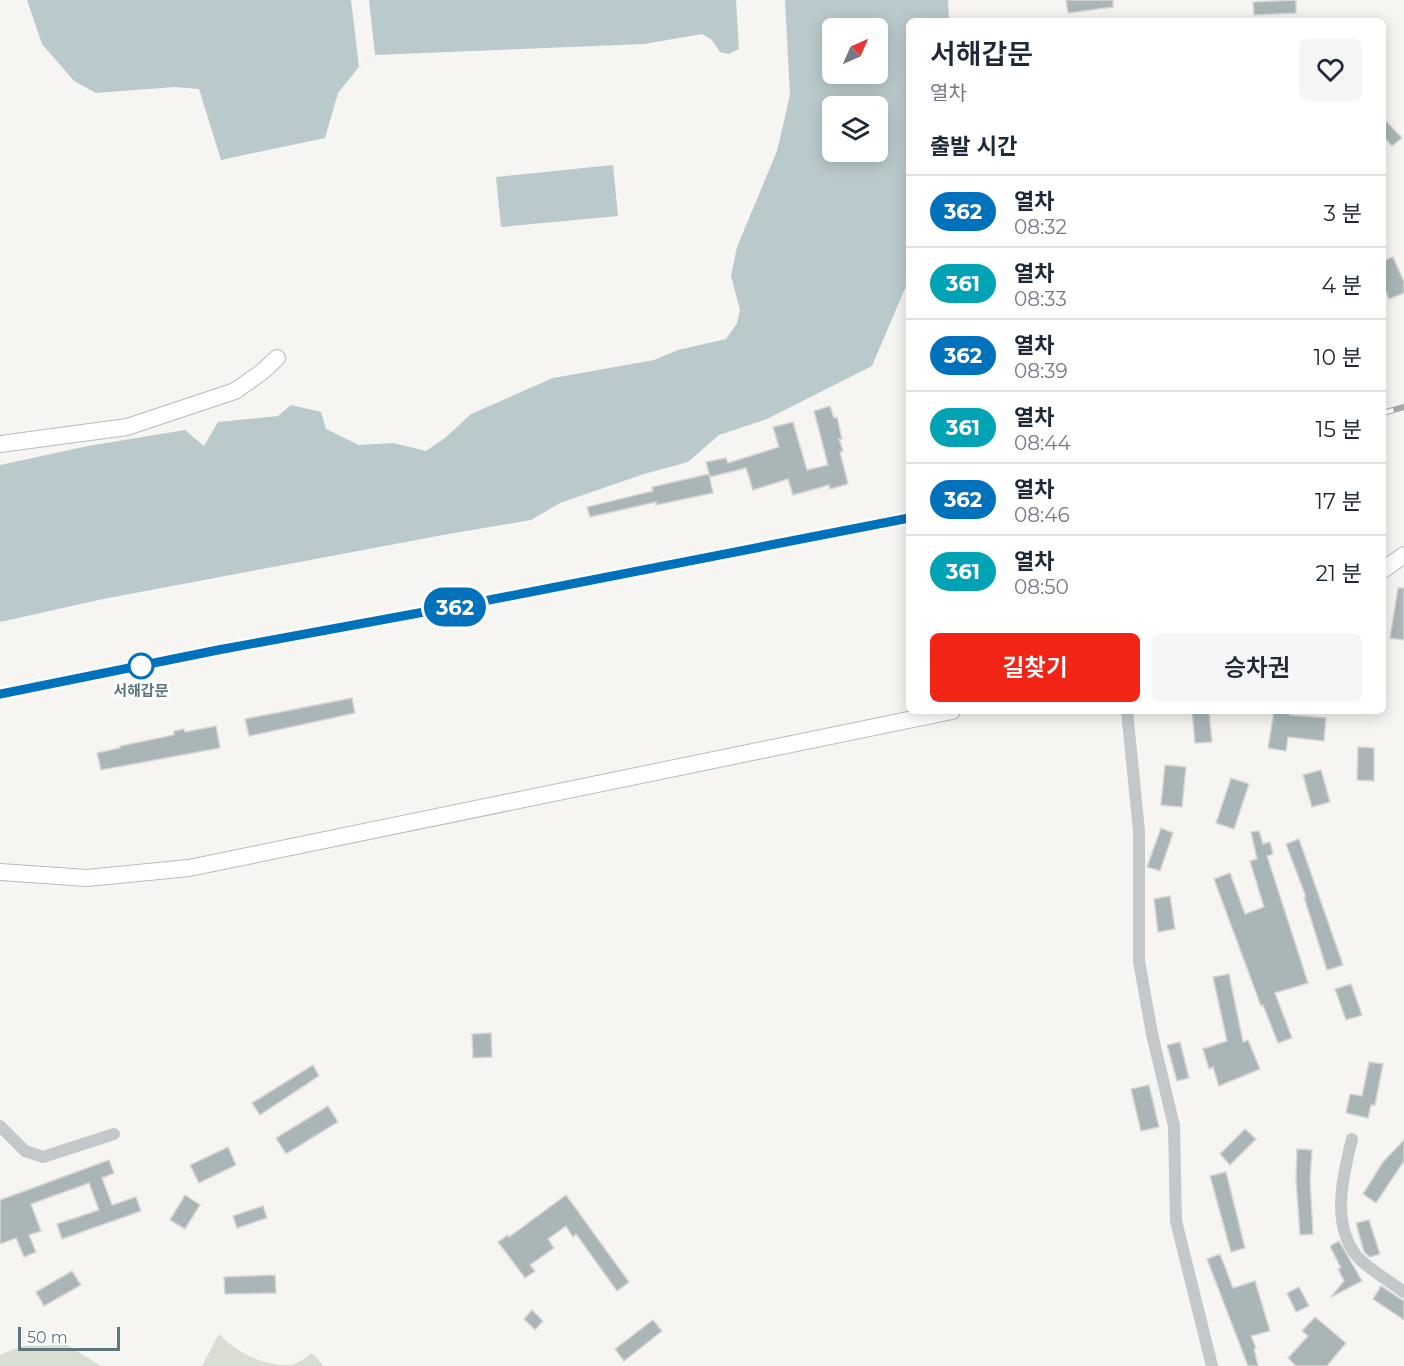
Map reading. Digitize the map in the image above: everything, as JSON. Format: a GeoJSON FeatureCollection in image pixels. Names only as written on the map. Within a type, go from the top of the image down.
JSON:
{"type":"FeatureCollection","features":[{"type":"Feature","properties":{"kind":"main road"},"geometry":{"type":"LineString","coordinates":[[0,444],[127,427],[235,391],[277,358]]}},
{"type":"Feature","properties":{"kind":"main road"},"geometry":{"type":"LineString","coordinates":[[1386,568],[1404,555]]}},
{"type":"Feature","properties":{"kind":"main road"},"geometry":{"type":"LineString","coordinates":[[0,872],[87,878],[189,867],[937,714]]}},
{"type":"Feature","properties":{"kind":"street"},"geometry":{"type":"LineString","coordinates":[[1127,714],[1139,831],[1139,961],[1152,1034],[1174,1126],[1176,1221],[1212,1366]]}},
{"type":"Feature","properties":{"kind":"street"},"geometry":{"type":"LineString","coordinates":[[0,1126],[25,1151],[43,1157],[114,1134]]}},
{"type":"Feature","properties":{"kind":"street"},"geometry":{"type":"LineString","coordinates":[[1352,1139],[1343,1174],[1344,1236],[1357,1257],[1404,1292]]}},
{"type":"Feature","properties":{"kind":"shaded area"},"geometry":{"type":"Polygon","coordinates":[[[27,0],[736,0],[739,49],[729,54],[720,52],[712,40],[702,34],[644,44],[375,55],[359,67],[338,93],[325,138],[221,160],[199,89],[175,87],[96,93],[74,81],[42,44],[27,0]]]}},
{"type":"Feature","properties":{"kind":"shaded area"},"geometry":{"type":"Polygon","coordinates":[[[785,0],[948,0],[949,18],[906,18],[906,286],[872,366],[767,419],[719,435],[688,462],[644,474],[560,503],[531,520],[103,599],[0,622],[0,465],[88,446],[185,430],[204,446],[218,422],[278,416],[291,405],[321,412],[326,429],[359,445],[393,443],[426,451],[445,438],[471,414],[553,378],[654,360],[678,350],[726,339],[737,323],[740,310],[731,276],[737,247],[777,151],[790,95],[785,0]]]}},
{"type":"Feature","properties":{"kind":"shaded area"},"geometry":{"type":"Polygon","coordinates":[[[613,165],[618,216],[501,227],[496,177],[613,165]]]}},
{"type":"Feature","properties":{"kind":"shaded area"},"geometry":{"type":"Polygon","coordinates":[[[219,1334],[234,1347],[261,1361],[291,1365],[312,1353],[324,1366],[202,1366],[219,1334]]]}},
{"type":"Feature","properties":{"kind":"shaded area"},"geometry":{"type":"Polygon","coordinates":[[[67,1345],[101,1366],[0,1366],[0,1355],[21,1346],[67,1345]]]}},
{"type":"Feature","properties":{"kind":"pier"},"geometry":{"type":"Polygon","coordinates":[[[351,0],[369,0],[375,55],[359,67],[351,0]]]}},
{"type":"Feature","properties":{"kind":"building"},"geometry":{"type":"Polygon","coordinates":[[[1066,0],[1113,0],[1113,7],[1068,13],[1066,0]]]}},
{"type":"Feature","properties":{"kind":"building"},"geometry":{"type":"Polygon","coordinates":[[[1296,0],[1296,13],[1254,15],[1253,2],[1296,0]]]}},
{"type":"Feature","properties":{"kind":"building"},"geometry":{"type":"Polygon","coordinates":[[[1386,121],[1402,138],[1392,146],[1386,139],[1386,121]]]}},
{"type":"Feature","properties":{"kind":"building"},"geometry":{"type":"Polygon","coordinates":[[[1393,257],[1404,282],[1404,293],[1389,299],[1386,292],[1386,260],[1393,257]]]}},
{"type":"Feature","properties":{"kind":"building"},"geometry":{"type":"Polygon","coordinates":[[[830,406],[834,418],[837,417],[842,439],[839,439],[843,451],[840,452],[848,484],[830,489],[829,485],[793,495],[788,479],[753,490],[746,468],[710,477],[706,462],[726,458],[728,463],[779,447],[773,427],[793,422],[807,470],[828,465],[814,411],[830,406]]]}},
{"type":"Feature","properties":{"kind":"building"},"geometry":{"type":"Polygon","coordinates":[[[709,474],[713,493],[656,505],[656,502],[590,517],[587,507],[653,491],[652,487],[709,474]]]}},
{"type":"Feature","properties":{"kind":"building"},"geometry":{"type":"Polygon","coordinates":[[[1398,588],[1404,588],[1404,640],[1390,638],[1398,588]]]}},
{"type":"Feature","properties":{"kind":"building"},"geometry":{"type":"Polygon","coordinates":[[[352,698],[355,713],[249,736],[245,719],[352,698]]]}},
{"type":"Feature","properties":{"kind":"building"},"geometry":{"type":"Polygon","coordinates":[[[1192,714],[1209,714],[1212,742],[1195,743],[1192,714]]]}},
{"type":"Feature","properties":{"kind":"building"},"geometry":{"type":"Polygon","coordinates":[[[1274,714],[1326,718],[1324,741],[1288,737],[1286,751],[1268,748],[1274,714]]]}},
{"type":"Feature","properties":{"kind":"building"},"geometry":{"type":"Polygon","coordinates":[[[216,726],[220,748],[101,770],[97,753],[174,735],[174,731],[184,729],[185,732],[216,726]]]}},
{"type":"Feature","properties":{"kind":"building"},"geometry":{"type":"Polygon","coordinates":[[[1358,747],[1374,748],[1374,781],[1357,780],[1358,747]]]}},
{"type":"Feature","properties":{"kind":"building"},"geometry":{"type":"Polygon","coordinates":[[[1165,765],[1186,767],[1182,807],[1161,805],[1165,765]]]}},
{"type":"Feature","properties":{"kind":"building"},"geometry":{"type":"Polygon","coordinates":[[[1321,770],[1330,802],[1312,807],[1303,775],[1321,770]]]}},
{"type":"Feature","properties":{"kind":"building"},"geometry":{"type":"Polygon","coordinates":[[[1231,778],[1249,784],[1234,829],[1216,823],[1231,778]]]}},
{"type":"Feature","properties":{"kind":"building"},"geometry":{"type":"Polygon","coordinates":[[[1161,828],[1173,833],[1160,871],[1147,867],[1161,828]]]}},
{"type":"Feature","properties":{"kind":"building"},"geometry":{"type":"Polygon","coordinates":[[[1259,831],[1263,844],[1270,842],[1273,854],[1267,856],[1308,983],[1275,993],[1292,1038],[1278,1043],[1263,1005],[1261,1006],[1214,879],[1230,873],[1245,914],[1264,907],[1250,861],[1257,859],[1251,832],[1259,831]]]}},
{"type":"Feature","properties":{"kind":"building"},"geometry":{"type":"Polygon","coordinates":[[[1299,839],[1343,965],[1327,970],[1304,897],[1306,897],[1286,844],[1299,839]]]}},
{"type":"Feature","properties":{"kind":"building"},"geometry":{"type":"Polygon","coordinates":[[[1170,896],[1175,929],[1158,932],[1154,899],[1170,896]]]}},
{"type":"Feature","properties":{"kind":"building"},"geometry":{"type":"Polygon","coordinates":[[[1229,974],[1243,1042],[1248,1040],[1260,1069],[1219,1086],[1213,1067],[1209,1069],[1203,1049],[1227,1041],[1213,977],[1229,974]]]}},
{"type":"Feature","properties":{"kind":"building"},"geometry":{"type":"Polygon","coordinates":[[[1351,984],[1362,1015],[1346,1020],[1335,989],[1351,984]]]}},
{"type":"Feature","properties":{"kind":"building"},"geometry":{"type":"Polygon","coordinates":[[[491,1033],[492,1057],[473,1058],[472,1034],[491,1033]]]}},
{"type":"Feature","properties":{"kind":"building"},"geometry":{"type":"Polygon","coordinates":[[[1180,1042],[1189,1078],[1177,1081],[1167,1045],[1180,1042]]]}},
{"type":"Feature","properties":{"kind":"building"},"geometry":{"type":"Polygon","coordinates":[[[1369,1062],[1383,1064],[1375,1105],[1371,1105],[1368,1118],[1346,1113],[1350,1094],[1362,1096],[1369,1062]]]}},
{"type":"Feature","properties":{"kind":"building"},"geometry":{"type":"Polygon","coordinates":[[[313,1065],[319,1076],[260,1115],[252,1103],[313,1065]]]}},
{"type":"Feature","properties":{"kind":"building"},"geometry":{"type":"Polygon","coordinates":[[[1149,1085],[1159,1127],[1141,1131],[1131,1089],[1149,1085]]]}},
{"type":"Feature","properties":{"kind":"building"},"geometry":{"type":"Polygon","coordinates":[[[328,1106],[338,1122],[286,1154],[276,1138],[328,1106]]]}},
{"type":"Feature","properties":{"kind":"building"},"geometry":{"type":"Polygon","coordinates":[[[1245,1129],[1256,1139],[1230,1165],[1220,1154],[1245,1129]]]}},
{"type":"Feature","properties":{"kind":"building"},"geometry":{"type":"Polygon","coordinates":[[[1404,1140],[1404,1161],[1376,1203],[1363,1194],[1383,1162],[1404,1140]]]}},
{"type":"Feature","properties":{"kind":"building"},"geometry":{"type":"Polygon","coordinates":[[[228,1147],[236,1165],[199,1183],[190,1165],[228,1147]]]}},
{"type":"Feature","properties":{"kind":"building"},"geometry":{"type":"Polygon","coordinates":[[[1297,1149],[1312,1150],[1310,1179],[1313,1234],[1300,1235],[1296,1179],[1297,1149]]]}},
{"type":"Feature","properties":{"kind":"building"},"geometry":{"type":"Polygon","coordinates":[[[109,1160],[114,1173],[102,1178],[112,1205],[136,1197],[141,1211],[62,1239],[57,1224],[99,1210],[89,1183],[31,1204],[41,1231],[29,1235],[36,1252],[24,1257],[16,1238],[0,1244],[0,1200],[109,1160]]]}},
{"type":"Feature","properties":{"kind":"building"},"geometry":{"type":"Polygon","coordinates":[[[1226,1172],[1245,1248],[1231,1252],[1210,1176],[1226,1172]]]}},
{"type":"Feature","properties":{"kind":"building"},"geometry":{"type":"Polygon","coordinates":[[[185,1195],[200,1205],[185,1229],[170,1220],[185,1195]]]}},
{"type":"Feature","properties":{"kind":"building"},"geometry":{"type":"Polygon","coordinates":[[[566,1195],[629,1282],[617,1291],[576,1234],[573,1237],[566,1226],[548,1239],[554,1248],[530,1265],[535,1271],[525,1278],[498,1242],[508,1235],[509,1237],[566,1195]]]}},
{"type":"Feature","properties":{"kind":"building"},"geometry":{"type":"Polygon","coordinates":[[[263,1206],[267,1218],[237,1228],[233,1216],[263,1206]]]}},
{"type":"Feature","properties":{"kind":"building"},"geometry":{"type":"Polygon","coordinates":[[[1369,1220],[1380,1254],[1370,1257],[1364,1252],[1356,1223],[1369,1220]]]}},
{"type":"Feature","properties":{"kind":"building"},"geometry":{"type":"Polygon","coordinates":[[[1339,1241],[1362,1281],[1331,1297],[1344,1281],[1338,1269],[1341,1268],[1330,1246],[1339,1241]]]}},
{"type":"Feature","properties":{"kind":"building"},"geometry":{"type":"Polygon","coordinates":[[[1220,1254],[1233,1288],[1255,1281],[1270,1331],[1251,1336],[1256,1348],[1254,1349],[1258,1366],[1248,1366],[1207,1259],[1220,1254]]]}},
{"type":"Feature","properties":{"kind":"building"},"geometry":{"type":"Polygon","coordinates":[[[72,1271],[81,1285],[44,1306],[36,1292],[72,1271]]]}},
{"type":"Feature","properties":{"kind":"building"},"geometry":{"type":"Polygon","coordinates":[[[275,1275],[276,1293],[225,1294],[224,1277],[275,1275]]]}},
{"type":"Feature","properties":{"kind":"building"},"geometry":{"type":"Polygon","coordinates":[[[1381,1286],[1404,1301],[1404,1320],[1373,1299],[1381,1286]]]}},
{"type":"Feature","properties":{"kind":"building"},"geometry":{"type":"Polygon","coordinates":[[[1299,1287],[1309,1306],[1296,1312],[1287,1293],[1299,1287]]]}},
{"type":"Feature","properties":{"kind":"building"},"geometry":{"type":"Polygon","coordinates":[[[532,1310],[543,1321],[535,1330],[524,1319],[532,1310]]]}},
{"type":"Feature","properties":{"kind":"building"},"geometry":{"type":"Polygon","coordinates":[[[1315,1317],[1346,1343],[1327,1366],[1296,1366],[1288,1358],[1308,1336],[1302,1331],[1315,1317]]]}},
{"type":"Feature","properties":{"kind":"building"},"geometry":{"type":"Polygon","coordinates":[[[653,1320],[662,1331],[624,1361],[615,1349],[653,1320]]]}},
{"type":"Feature","properties":{"kind":"railway"},"geometry":{"type":"LineString","coordinates":[[1386,412],[1404,407]]}},
{"type":"Feature","properties":{"kind":"railway"},"geometry":{"type":"LineString","coordinates":[[0,694],[906,519]]}},
{"type":"Feature","properties":{"kind":"train","name":"362"},"geometry":{"type":"LineString","coordinates":[[0,694],[906,519]]}},
{"type":"Feature","properties":{"kind":"place","name":"서해갑문"},"geometry":{"type":"Point","coordinates":[141,666]}}]}
